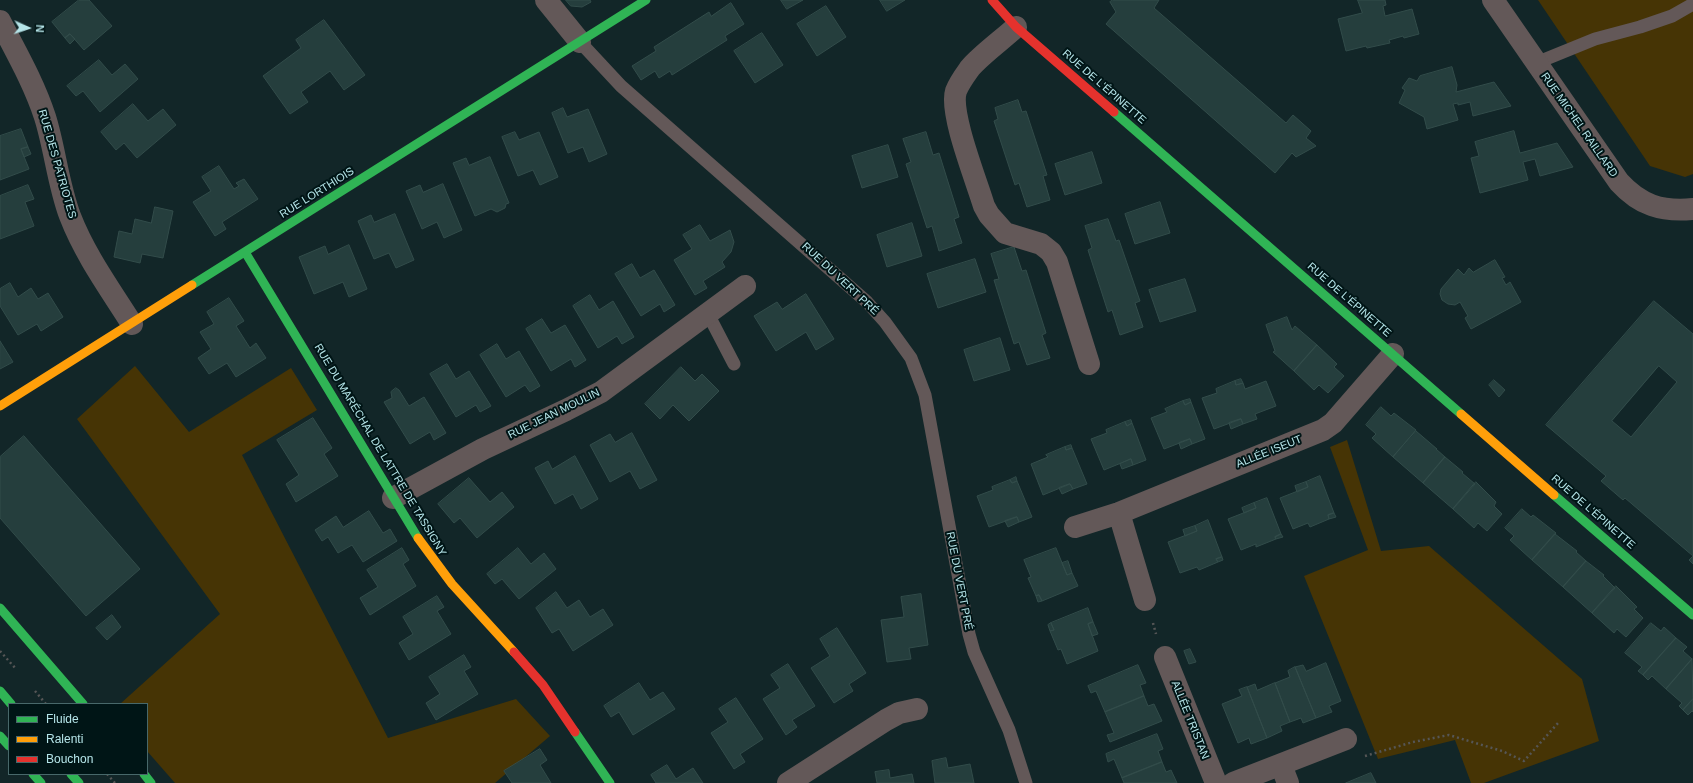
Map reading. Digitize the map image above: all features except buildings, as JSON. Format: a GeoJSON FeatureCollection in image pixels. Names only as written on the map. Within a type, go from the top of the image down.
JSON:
{"type":"FeatureCollection","features":[{"type":"Feature","properties":{"kind":"street","name":"RUE DU VERT PRÉ"},"geometry":{"type":"LineString","coordinates":[[546,0],[580,42]]}},
{"type":"Feature","properties":{"kind":"street","name":"RUE LORTHIOIS"},"geometry":{"type":"LineString","coordinates":[[0,406],[646,0]]}},
{"type":"Feature","properties":{"kind":"street","name":"RUE DE L'ÉPINETTE"},"geometry":{"type":"LineString","coordinates":[[992,0],[1016,27],[1693,615]]}},
{"type":"Feature","properties":{"kind":"street","name":"RUE MICHEL RAILLARD"},"geometry":{"type":"LineString","coordinates":[[1493,0],[1619,182],[1628,192],[1651,206],[1680,210],[1693,209]]}},
{"type":"Feature","properties":{"kind":"street","name":"RUE DES PATRIOTES"},"geometry":{"type":"LineString","coordinates":[[0,21],[24,66],[44,116],[51,138],[64,199],[71,218],[94,264],[132,324]]}},
{"type":"Feature","properties":{"kind":"street"},"geometry":{"type":"LineString","coordinates":[[1016,27],[971,67],[961,82],[956,92],[955,104],[957,121],[984,206],[989,215],[1005,232],[1042,244],[1051,252],[1057,262],[1089,364]]}},
{"type":"Feature","properties":{"kind":"street","name":"RUE DU MARÉCHAL DE LATTRE DE TASSIGNY"},"geometry":{"type":"LineString","coordinates":[[245,252],[393,498],[438,567],[543,685],[610,783]]}},
{"type":"Feature","properties":{"kind":"street","name":"RUE JEAN MOULIN"},"geometry":{"type":"LineString","coordinates":[[393,498],[483,449],[572,408],[601,392],[745,286]]}},
{"type":"Feature","properties":{"kind":"street","name":"ALLÉE ISEUT"},"geometry":{"type":"LineString","coordinates":[[1075,527],[1119,512],[1323,430],[1333,423],[1393,354]]}},
{"type":"Feature","properties":{"kind":"street"},"geometry":{"type":"LineString","coordinates":[[1119,512],[1144,600]]}},
{"type":"Feature","properties":{"kind":"street"},"geometry":{"type":"LineString","coordinates":[[0,608],[82,703]]}},
{"type":"Feature","properties":{"kind":"street","name":"ALLÉE TRISTAN"},"geometry":{"type":"LineString","coordinates":[[1165,657],[1216,783]]}},
{"type":"Feature","properties":{"kind":"street"},"geometry":{"type":"LineString","coordinates":[[0,691],[10,703]]}},
{"type":"Feature","properties":{"kind":"street"},"geometry":{"type":"LineString","coordinates":[[788,783],[886,720],[899,713],[917,709]]}},
{"type":"Feature","properties":{"kind":"street"},"geometry":{"type":"LineString","coordinates":[[0,736],[8,745]]}},
{"type":"Feature","properties":{"kind":"street"},"geometry":{"type":"LineString","coordinates":[[1233,783],[1284,774],[1346,739]]}},
{"type":"Feature","properties":{"kind":"street"},"geometry":{"type":"LineString","coordinates":[[34,775],[41,783]]}},
{"type":"Feature","properties":{"kind":"street"},"geometry":{"type":"LineString","coordinates":[[72,775],[79,783]]}},
{"type":"Feature","properties":{"kind":"street"},"geometry":{"type":"LineString","coordinates":[[145,775],[151,783]]}},
{"type":"Feature","properties":{"kind":"lane"},"geometry":{"type":"LineString","coordinates":[[1536,63],[1595,39],[1640,27],[1666,18],[1693,4]]}},
{"type":"Feature","properties":{"kind":"lane","name":"RUE DU VERT PRÉ"},"geometry":{"type":"LineString","coordinates":[[580,42],[621,86],[867,302],[885,322],[911,358],[928,408],[969,634],[974,652],[1008,730],[1026,783]]}},
{"type":"Feature","properties":{"kind":"lane"},"geometry":{"type":"LineString","coordinates":[[708,314],[734,364]]}},
{"type":"Feature","properties":{"kind":"path"},"geometry":{"type":"LineString","coordinates":[[1346,739],[1354,759],[1413,742],[1449,735],[1502,751],[1524,761],[1559,722]]}},
{"type":"Feature","properties":{"kind":"path"},"geometry":{"type":"LineString","coordinates":[[108,775],[115,783]]}},
{"type":"Feature","properties":{"kind":"shaded area"},"geometry":{"type":"Polygon","coordinates":[[[1538,0],[1693,0],[1693,174],[1685,177],[1650,166],[1538,0]]]}},
{"type":"Feature","properties":{"kind":"shaded area"},"geometry":{"type":"Polygon","coordinates":[[[135,366],[189,432],[291,368],[317,410],[242,455],[388,738],[516,699],[550,736],[495,783],[175,783],[148,752],[148,703],[121,703],[220,614],[77,419],[135,366]]]}},
{"type":"Feature","properties":{"kind":"shaded area"},"geometry":{"type":"Polygon","coordinates":[[[1347,440],[1381,551],[1429,546],[1582,679],[1599,741],[1484,783],[1471,783],[1455,740],[1378,759],[1304,576],[1368,550],[1330,447],[1347,440]]]}},
{"type":"Feature","properties":{"kind":"traffic: fast"},"geometry":{"type":"LineString","coordinates":[[192,285],[646,0]]}},
{"type":"Feature","properties":{"kind":"traffic: fast"},"geometry":{"type":"LineString","coordinates":[[1114,112],[1461,414]]}},
{"type":"Feature","properties":{"kind":"traffic: fast"},"geometry":{"type":"LineString","coordinates":[[245,252],[418,538]]}},
{"type":"Feature","properties":{"kind":"traffic: fast"},"geometry":{"type":"LineString","coordinates":[[1554,495],[1693,615]]}},
{"type":"Feature","properties":{"kind":"traffic: fast"},"geometry":{"type":"LineString","coordinates":[[0,608],[82,703]]}},
{"type":"Feature","properties":{"kind":"traffic: fast"},"geometry":{"type":"LineString","coordinates":[[0,691],[10,703]]}},
{"type":"Feature","properties":{"kind":"traffic: fast"},"geometry":{"type":"LineString","coordinates":[[575,732],[610,783]]}},
{"type":"Feature","properties":{"kind":"traffic: fast"},"geometry":{"type":"LineString","coordinates":[[0,736],[8,745]]}},
{"type":"Feature","properties":{"kind":"traffic: fast"},"geometry":{"type":"LineString","coordinates":[[34,775],[41,783]]}},
{"type":"Feature","properties":{"kind":"traffic: fast"},"geometry":{"type":"LineString","coordinates":[[72,775],[79,783]]}},
{"type":"Feature","properties":{"kind":"traffic: fast"},"geometry":{"type":"LineString","coordinates":[[145,775],[151,783]]}},
{"type":"Feature","properties":{"kind":"traffic: slow"},"geometry":{"type":"LineString","coordinates":[[0,406],[192,285]]}},
{"type":"Feature","properties":{"kind":"traffic: slow"},"geometry":{"type":"LineString","coordinates":[[1461,414],[1554,495]]}},
{"type":"Feature","properties":{"kind":"traffic: slow"},"geometry":{"type":"LineString","coordinates":[[418,538],[452,584],[514,652]]}},
{"type":"Feature","properties":{"kind":"traffic: jam"},"geometry":{"type":"LineString","coordinates":[[992,0],[1016,27],[1114,112]]}},
{"type":"Feature","properties":{"kind":"traffic: jam"},"geometry":{"type":"LineString","coordinates":[[514,652],[543,685],[575,732]]}}]}
